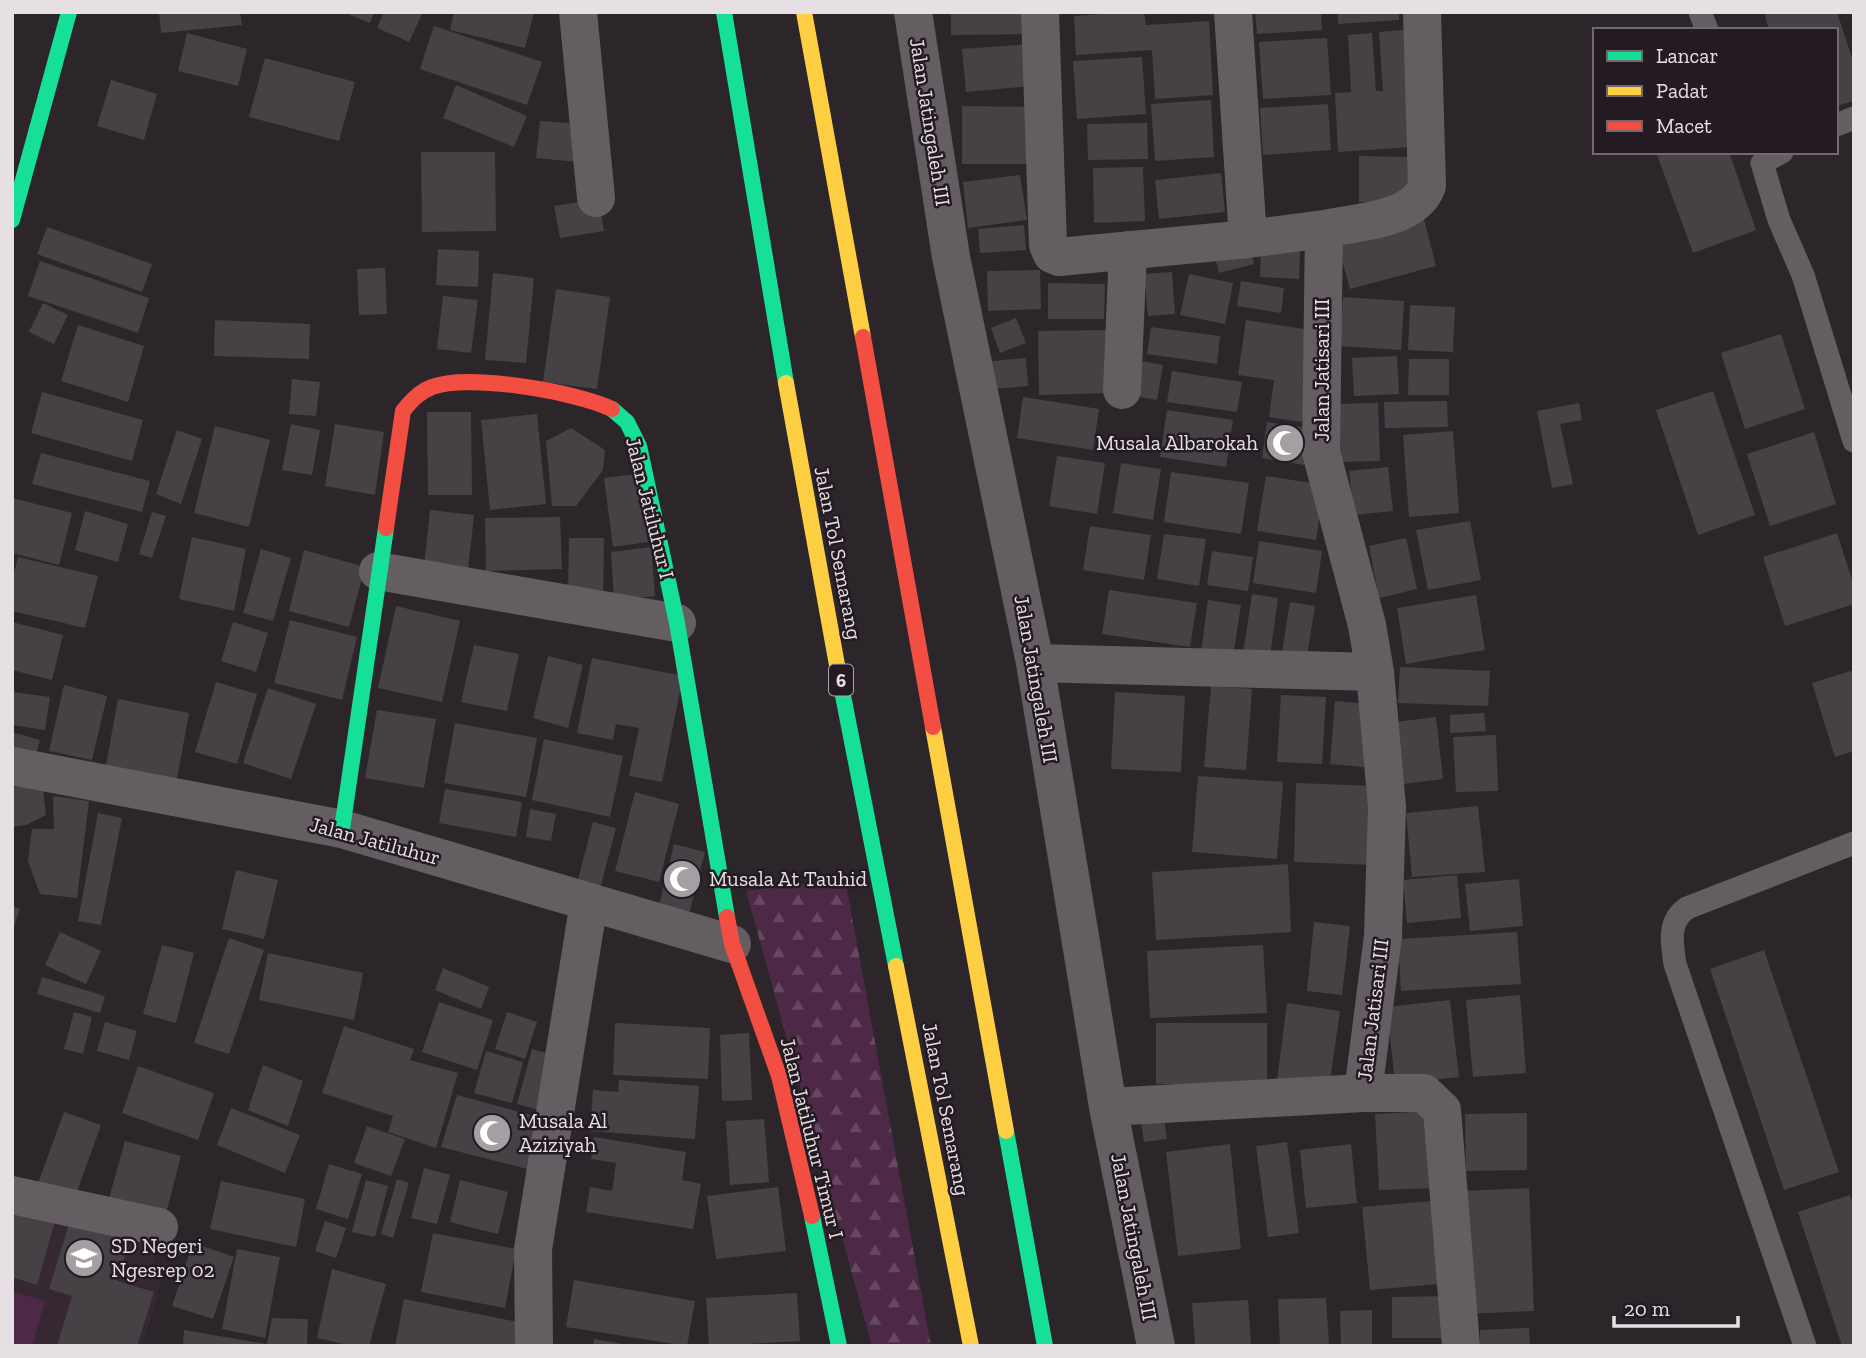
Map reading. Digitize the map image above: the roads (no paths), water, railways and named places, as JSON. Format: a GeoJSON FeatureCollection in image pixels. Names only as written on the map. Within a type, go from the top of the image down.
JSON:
{"type":"FeatureCollection","features":[{"type":"Feature","properties":{"kind":"main road"},"geometry":{"type":"LineString","coordinates":[[14,210],[69,12]]}},
{"type":"Feature","properties":{"kind":"main road","name":"Jalan Tol Semarang"},"geometry":{"type":"LineString","coordinates":[[724,12],[808,514],[971,1346]]}},
{"type":"Feature","properties":{"kind":"main road"},"geometry":{"type":"LineString","coordinates":[[804,12],[1045,1346]]}},
{"type":"Feature","properties":{"kind":"main road","name":"Jalan Jatiluhur I"},"geometry":{"type":"LineString","coordinates":[[342,829],[402,411],[411,397],[426,388],[486,379],[598,403],[617,412],[630,425],[639,446],[677,622],[732,944]]}},
{"type":"Feature","properties":{"kind":"main road","name":"Jalan Jatiluhur Timur I"},"geometry":{"type":"LineString","coordinates":[[732,944],[779,1076],[805,1180],[839,1346]]}},
{"type":"Feature","properties":{"kind":"street"},"geometry":{"type":"LineString","coordinates":[[578,12],[596,198]]}},
{"type":"Feature","properties":{"kind":"street","name":"Jalan Jatingaleh III"},"geometry":{"type":"LineString","coordinates":[[913,12],[951,257],[1035,663],[1108,1107],[1156,1346]]}},
{"type":"Feature","properties":{"kind":"street"},"geometry":{"type":"LineString","coordinates":[[1040,12],[1048,245],[1052,254],[1059,257],[1324,229],[1390,215],[1423,198],[1427,186],[1422,12]]}},
{"type":"Feature","properties":{"kind":"street"},"geometry":{"type":"LineString","coordinates":[[1233,12],[1248,239]]}},
{"type":"Feature","properties":{"kind":"street","name":"Jalan Jatisari III"},"geometry":{"type":"LineString","coordinates":[[1108,1107],[1363,1093],[1383,936],[1387,807],[1375,672],[1367,625],[1321,452],[1324,229]]}},
{"type":"Feature","properties":{"kind":"street"},"geometry":{"type":"LineString","coordinates":[[1122,390],[1128,250]]}},
{"type":"Feature","properties":{"kind":"street"},"geometry":{"type":"LineString","coordinates":[[378,571],[677,622]]}},
{"type":"Feature","properties":{"kind":"street"},"geometry":{"type":"LineString","coordinates":[[1035,663],[1375,672]]}},
{"type":"Feature","properties":{"kind":"street","name":"Jalan Jatiluhur"},"geometry":{"type":"LineString","coordinates":[[12,766],[342,829],[732,944]]}},
{"type":"Feature","properties":{"kind":"street"},"geometry":{"type":"LineString","coordinates":[[534,1346],[533,1249],[589,902]]}},
{"type":"Feature","properties":{"kind":"street"},"geometry":{"type":"LineString","coordinates":[[1363,1093],[1424,1093],[1441,1110],[1461,1346]]}},
{"type":"Feature","properties":{"kind":"street"},"geometry":{"type":"LineString","coordinates":[[12,1195],[159,1227]]}},
{"type":"Feature","properties":{"kind":"lane"},"geometry":{"type":"LineString","coordinates":[[1760,158],[1779,220],[1803,275],[1854,441]]}},
{"type":"Feature","properties":{"kind":"lane"},"geometry":{"type":"LineString","coordinates":[[1805,1346],[1675,964],[1671,933],[1677,915],[1687,908],[1854,843]]}},
{"type":"Feature","properties":{"kind":"place","name":"Musala Albarokah"},"geometry":{"type":"Point","coordinates":[1285,443]}},
{"type":"Feature","properties":{"kind":"place","name":"Musala At Tauhid"},"geometry":{"type":"Point","coordinates":[682,879]}},
{"type":"Feature","properties":{"kind":"place","name":"Musala Al Aziziyah"},"geometry":{"type":"Point","coordinates":[492,1133]}},
{"type":"Feature","properties":{"kind":"place","name":"SD Negeri Ngesrep 02"},"geometry":{"type":"Point","coordinates":[84,1258]}}]}
